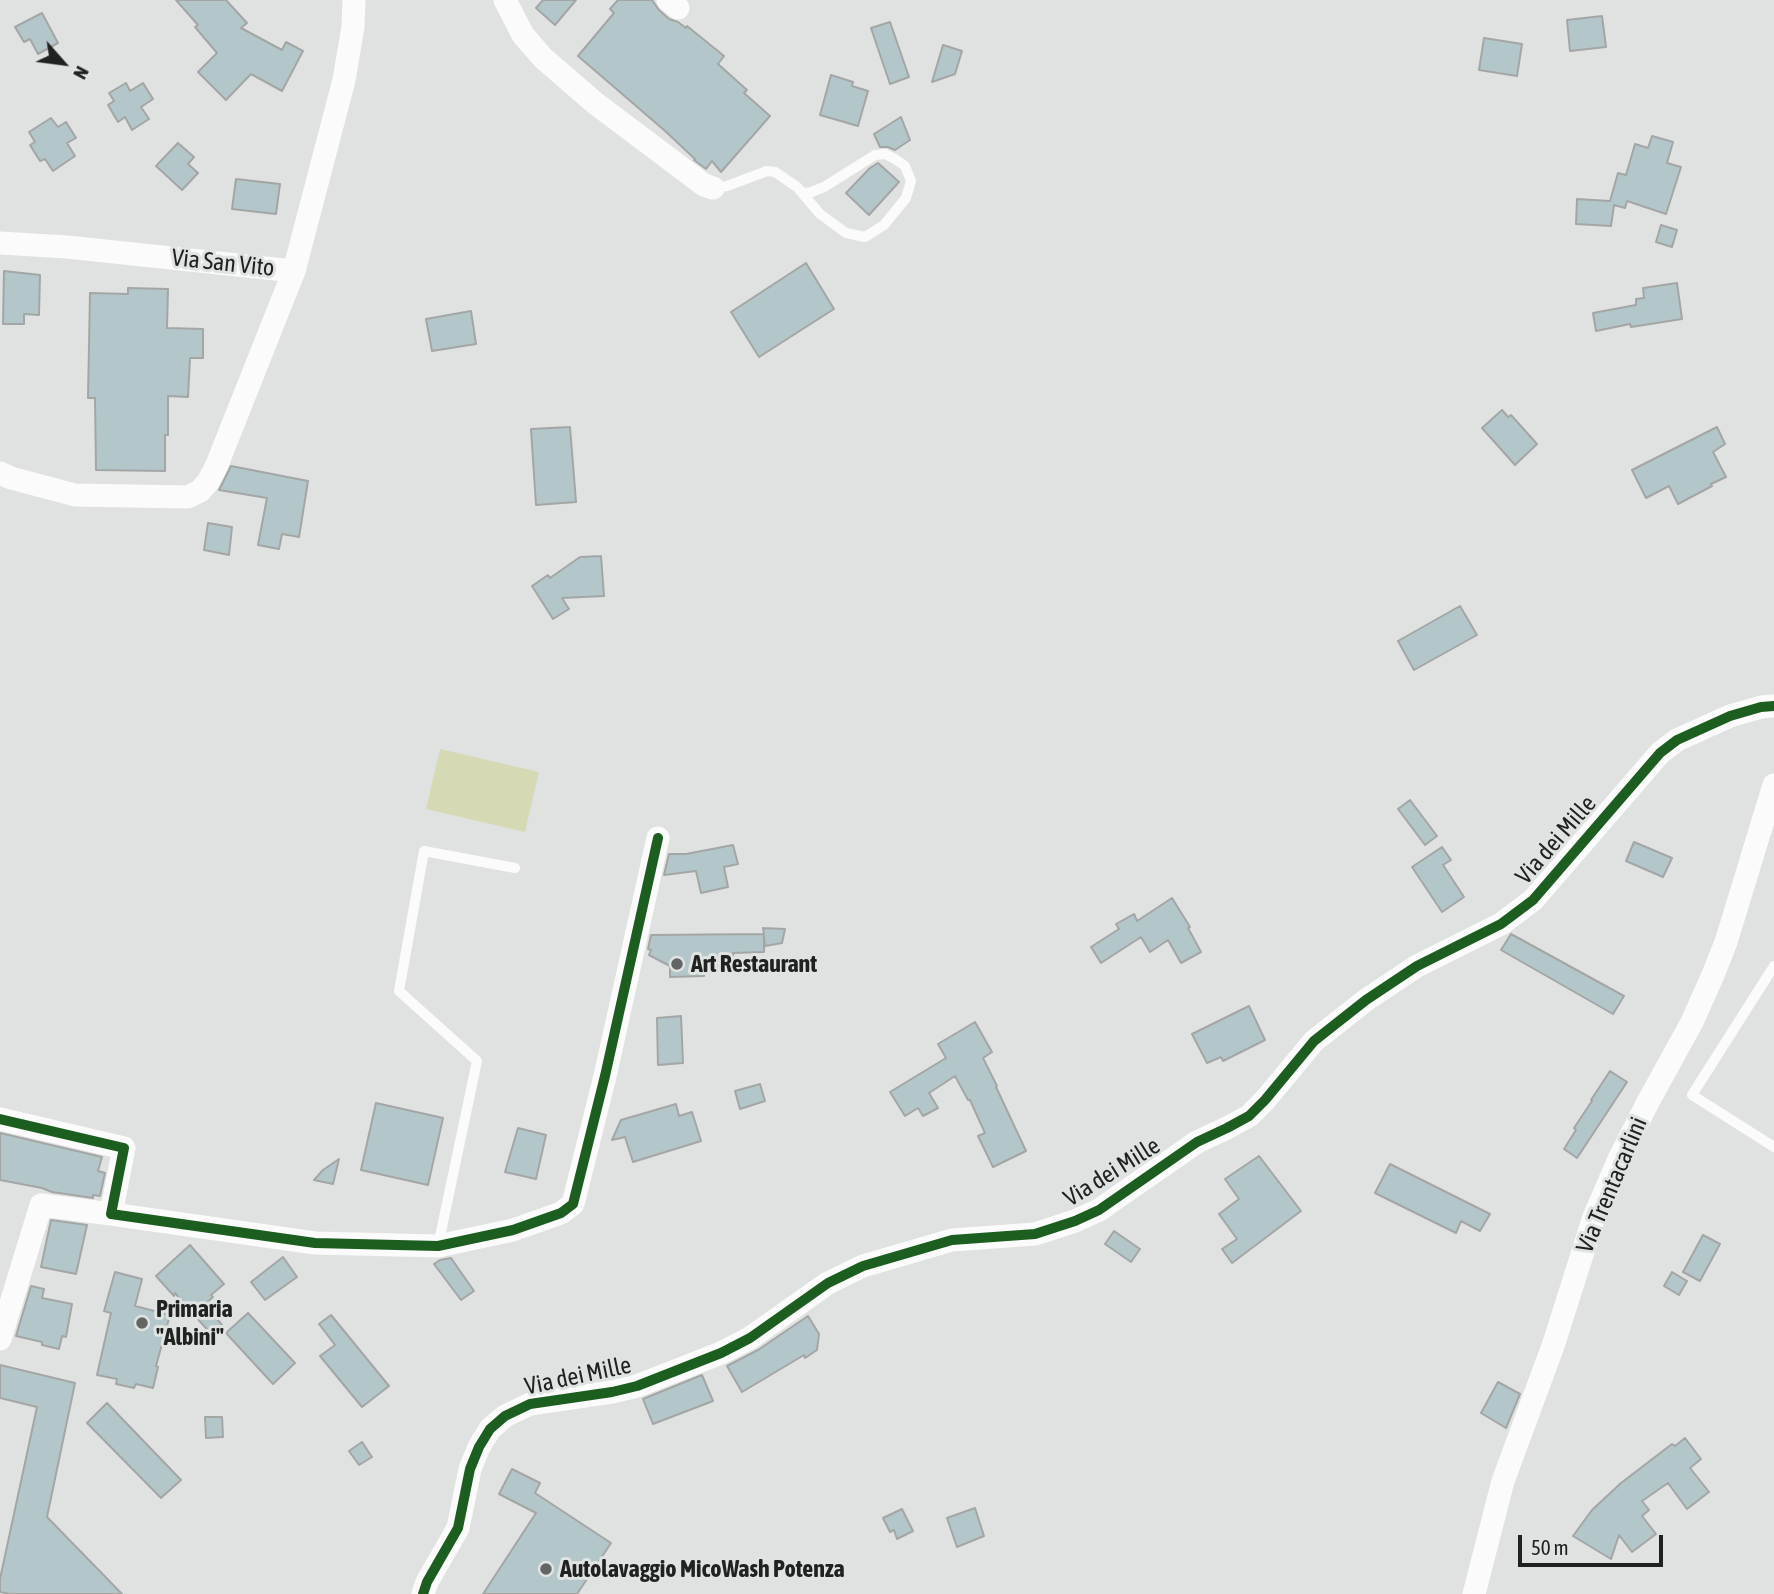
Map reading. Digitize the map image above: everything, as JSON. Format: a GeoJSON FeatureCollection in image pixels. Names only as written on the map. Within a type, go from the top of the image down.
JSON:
{"type":"FeatureCollection","features":[{"type":"Feature","properties":{"kind":"street","name":"Via San Vito"},"geometry":{"type":"LineString","coordinates":[[0,243],[67,247],[294,271],[344,80],[353,27],[354,0]]}},
{"type":"Feature","properties":{"kind":"street"},"geometry":{"type":"LineString","coordinates":[[505,0],[523,35],[543,58],[595,103],[704,185],[713,188]]}},
{"type":"Feature","properties":{"kind":"street"},"geometry":{"type":"LineString","coordinates":[[0,473],[75,495],[188,497],[200,492],[216,467],[294,271]]}},
{"type":"Feature","properties":{"kind":"street","name":"Via dei Mille"},"geometry":{"type":"LineString","coordinates":[[423,1594],[458,1528],[470,1469],[479,1447],[490,1429],[505,1416],[530,1405],[637,1386],[721,1353],[750,1338],[828,1283],[863,1266],[952,1240],[1035,1234],[1099,1210],[1197,1142],[1249,1116],[1314,1041],[1366,1000],[1417,967],[1501,924],[1533,900],[1654,761],[1677,740],[1730,716],[1774,706]]}},
{"type":"Feature","properties":{"kind":"street","name":"Via Trentacarlini"},"geometry":{"type":"LineString","coordinates":[[1474,1594],[1503,1481],[1553,1346],[1594,1217],[1619,1159],[1692,1022],[1713,975],[1726,942],[1774,785]]}},
{"type":"Feature","properties":{"kind":"street"},"geometry":{"type":"LineString","coordinates":[[0,1339],[41,1205],[315,1243],[439,1246],[513,1230],[561,1213],[573,1205],[658,838]]}},
{"type":"Feature","properties":{"kind":"street"},"geometry":{"type":"LineString","coordinates":[[0,1119],[124,1148],[111,1214]]}},
{"type":"Feature","properties":{"kind":"lane"},"geometry":{"type":"LineString","coordinates":[[713,188],[727,186],[767,171],[775,172],[797,187],[820,214],[846,233],[865,237],[884,225],[906,198],[911,181],[905,166],[885,154],[875,155],[824,187],[809,193],[802,192]]}},
{"type":"Feature","properties":{"kind":"lane"},"geometry":{"type":"LineString","coordinates":[[439,1246],[477,1061],[399,991],[424,850],[515,868]]}},
{"type":"Feature","properties":{"kind":"lane"},"geometry":{"type":"LineString","coordinates":[[1774,966],[1692,1094],[1774,1147]]}},
{"type":"Feature","properties":{"kind":"green space"},"geometry":{"type":"Polygon","coordinates":[[[440,749],[539,772],[525,832],[426,809],[440,749]]]}},
{"type":"Feature","properties":{"kind":"building"},"geometry":{"type":"Polygon","coordinates":[[[176,0],[226,0],[247,23],[241,28],[282,50],[286,42],[303,51],[282,91],[251,74],[226,100],[198,72],[217,53],[195,27],[198,25],[176,0]]]}},
{"type":"Feature","properties":{"kind":"building"},"geometry":{"type":"Polygon","coordinates":[[[543,0],[576,0],[555,25],[536,8],[543,0]]]}},
{"type":"Feature","properties":{"kind":"building"},"geometry":{"type":"Polygon","coordinates":[[[618,0],[652,0],[669,19],[686,28],[687,26],[724,56],[718,64],[747,90],[744,93],[770,116],[721,172],[712,161],[706,169],[694,160],[664,130],[578,56],[614,13],[610,9],[618,0]]]}},
{"type":"Feature","properties":{"kind":"building"},"geometry":{"type":"Polygon","coordinates":[[[42,13],[58,43],[38,54],[30,39],[24,42],[15,27],[42,13]]]}},
{"type":"Feature","properties":{"kind":"building"},"geometry":{"type":"Polygon","coordinates":[[[1602,16],[1606,47],[1570,51],[1567,20],[1602,16]]]}},
{"type":"Feature","properties":{"kind":"building"},"geometry":{"type":"Polygon","coordinates":[[[890,22],[909,77],[890,84],[871,28],[890,22]]]}},
{"type":"Feature","properties":{"kind":"building"},"geometry":{"type":"Polygon","coordinates":[[[1484,38],[1522,44],[1517,76],[1479,70],[1484,38]]]}},
{"type":"Feature","properties":{"kind":"building"},"geometry":{"type":"Polygon","coordinates":[[[943,45],[962,51],[955,74],[932,82],[943,45]]]}},
{"type":"Feature","properties":{"kind":"building"},"geometry":{"type":"Polygon","coordinates":[[[831,75],[853,82],[852,86],[868,91],[858,126],[820,115],[831,75]]]}},
{"type":"Feature","properties":{"kind":"building"},"geometry":{"type":"Polygon","coordinates":[[[126,83],[130,91],[143,83],[153,99],[141,107],[149,119],[132,130],[125,117],[118,122],[108,105],[114,101],[109,93],[126,83]]]}},
{"type":"Feature","properties":{"kind":"building"},"geometry":{"type":"Polygon","coordinates":[[[901,117],[910,140],[895,150],[880,147],[874,134],[901,117]]]}},
{"type":"Feature","properties":{"kind":"building"},"geometry":{"type":"Polygon","coordinates":[[[51,118],[58,127],[66,122],[76,138],[67,143],[75,156],[53,171],[45,159],[40,161],[30,145],[35,142],[29,132],[51,118]]]}},
{"type":"Feature","properties":{"kind":"building"},"geometry":{"type":"Polygon","coordinates":[[[1652,136],[1673,142],[1667,163],[1681,167],[1666,214],[1627,201],[1625,208],[1614,205],[1611,226],[1576,224],[1577,199],[1610,201],[1618,173],[1626,175],[1635,144],[1648,148],[1652,136]]]}},
{"type":"Feature","properties":{"kind":"building"},"geometry":{"type":"Polygon","coordinates":[[[178,143],[194,157],[188,164],[198,173],[182,190],[156,166],[178,143]]]}},
{"type":"Feature","properties":{"kind":"building"},"geometry":{"type":"Polygon","coordinates":[[[878,163],[899,182],[869,215],[846,193],[878,163]]]}},
{"type":"Feature","properties":{"kind":"building"},"geometry":{"type":"Polygon","coordinates":[[[236,179],[280,184],[276,214],[232,209],[236,179]]]}},
{"type":"Feature","properties":{"kind":"building"},"geometry":{"type":"Polygon","coordinates":[[[1661,225],[1677,230],[1672,247],[1656,242],[1661,225]]]}},
{"type":"Feature","properties":{"kind":"building"},"geometry":{"type":"Polygon","coordinates":[[[806,263],[834,309],[759,357],[731,312],[806,263]]]}},
{"type":"Feature","properties":{"kind":"building"},"geometry":{"type":"Polygon","coordinates":[[[4,271],[40,275],[39,315],[24,314],[24,324],[3,324],[4,271]]]}},
{"type":"Feature","properties":{"kind":"building"},"geometry":{"type":"Polygon","coordinates":[[[1677,283],[1682,319],[1631,327],[1630,324],[1596,331],[1593,313],[1636,305],[1636,299],[1644,298],[1643,288],[1677,283]]]}},
{"type":"Feature","properties":{"kind":"building"},"geometry":{"type":"Polygon","coordinates":[[[128,288],[168,289],[167,328],[203,329],[203,358],[190,358],[188,397],[168,396],[165,471],[96,470],[95,398],[88,398],[90,293],[128,294],[128,288]]]}},
{"type":"Feature","properties":{"kind":"building"},"geometry":{"type":"Polygon","coordinates":[[[471,311],[476,344],[432,351],[426,319],[471,311]]]}},
{"type":"Feature","properties":{"kind":"building"},"geometry":{"type":"Polygon","coordinates":[[[1502,410],[1508,417],[1511,415],[1537,444],[1515,465],[1482,428],[1502,410]]]}},
{"type":"Feature","properties":{"kind":"building"},"geometry":{"type":"Polygon","coordinates":[[[570,427],[576,502],[536,505],[531,429],[570,427]]]}},
{"type":"Feature","properties":{"kind":"building"},"geometry":{"type":"Polygon","coordinates":[[[1717,427],[1725,444],[1713,452],[1726,477],[1678,504],[1669,486],[1646,498],[1632,470],[1717,427]]]}},
{"type":"Feature","properties":{"kind":"building"},"geometry":{"type":"Polygon","coordinates":[[[231,466],[308,481],[299,537],[282,534],[279,549],[258,545],[267,498],[219,490],[231,466]]]}},
{"type":"Feature","properties":{"kind":"building"},"geometry":{"type":"Polygon","coordinates":[[[208,523],[232,527],[229,555],[204,550],[208,523]]]}},
{"type":"Feature","properties":{"kind":"building"},"geometry":{"type":"Polygon","coordinates":[[[601,556],[604,596],[562,598],[569,609],[553,619],[532,586],[548,575],[550,578],[580,557],[601,556]]]}},
{"type":"Feature","properties":{"kind":"building"},"geometry":{"type":"Polygon","coordinates":[[[1460,606],[1477,635],[1414,670],[1398,641],[1460,606]]]}},
{"type":"Feature","properties":{"kind":"building"},"geometry":{"type":"Polygon","coordinates":[[[1410,800],[1437,836],[1425,845],[1398,809],[1410,800]]]}},
{"type":"Feature","properties":{"kind":"building"},"geometry":{"type":"Polygon","coordinates":[[[1634,842],[1672,858],[1663,877],[1626,861],[1634,842]]]}},
{"type":"Feature","properties":{"kind":"building"},"geometry":{"type":"Polygon","coordinates":[[[733,845],[738,864],[724,867],[728,887],[701,893],[696,871],[664,875],[669,854],[686,854],[733,845]]]}},
{"type":"Feature","properties":{"kind":"building"},"geometry":{"type":"Polygon","coordinates":[[[1442,847],[1451,860],[1443,865],[1464,897],[1442,912],[1412,867],[1442,847]]]}},
{"type":"Feature","properties":{"kind":"building"},"geometry":{"type":"Polygon","coordinates":[[[1172,898],[1190,927],[1188,928],[1201,952],[1181,963],[1168,940],[1150,952],[1141,937],[1101,963],[1091,947],[1119,929],[1116,924],[1134,914],[1137,921],[1172,898]]]}},
{"type":"Feature","properties":{"kind":"building"},"geometry":{"type":"Polygon","coordinates":[[[763,928],[785,929],[782,943],[765,946],[764,936],[764,952],[733,953],[734,970],[704,970],[704,976],[670,977],[670,966],[649,955],[651,935],[764,934],[763,928]]]}},
{"type":"Feature","properties":{"kind":"building"},"geometry":{"type":"Polygon","coordinates":[[[1511,934],[1624,996],[1613,1014],[1501,950],[1511,934]]]}},
{"type":"Feature","properties":{"kind":"building"},"geometry":{"type":"Polygon","coordinates":[[[1249,1006],[1265,1040],[1223,1061],[1221,1057],[1207,1063],[1192,1034],[1249,1006]]]}},
{"type":"Feature","properties":{"kind":"building"},"geometry":{"type":"Polygon","coordinates":[[[681,1016],[683,1063],[658,1065],[657,1018],[681,1016]]]}},
{"type":"Feature","properties":{"kind":"building"},"geometry":{"type":"Polygon","coordinates":[[[975,1022],[992,1052],[983,1058],[1026,1151],[993,1167],[978,1136],[985,1133],[955,1076],[929,1093],[938,1108],[923,1116],[918,1108],[905,1116],[890,1092],[946,1058],[938,1044],[975,1022]]]}},
{"type":"Feature","properties":{"kind":"building"},"geometry":{"type":"Polygon","coordinates":[[[1610,1071],[1627,1082],[1577,1158],[1564,1149],[1610,1071]]]}},
{"type":"Feature","properties":{"kind":"building"},"geometry":{"type":"Polygon","coordinates":[[[760,1084],[765,1101],[740,1109],[735,1091],[760,1084]]]}},
{"type":"Feature","properties":{"kind":"building"},"geometry":{"type":"Polygon","coordinates":[[[376,1103],[443,1118],[428,1185],[361,1170],[376,1103]]]}},
{"type":"Feature","properties":{"kind":"building"},"geometry":{"type":"Polygon","coordinates":[[[676,1104],[679,1116],[692,1112],[701,1141],[633,1162],[625,1137],[612,1140],[621,1120],[676,1104]]]}},
{"type":"Feature","properties":{"kind":"building"},"geometry":{"type":"Polygon","coordinates":[[[518,1128],[546,1135],[536,1179],[505,1172],[518,1128]]]}},
{"type":"Feature","properties":{"kind":"building"},"geometry":{"type":"Polygon","coordinates":[[[0,1133],[102,1157],[98,1171],[105,1173],[100,1196],[93,1195],[93,1198],[52,1192],[0,1180],[0,1133]]]}},
{"type":"Feature","properties":{"kind":"building"},"geometry":{"type":"Polygon","coordinates":[[[1259,1156],[1301,1211],[1232,1263],[1222,1249],[1237,1239],[1219,1214],[1239,1199],[1225,1179],[1259,1156]]]}},
{"type":"Feature","properties":{"kind":"building"},"geometry":{"type":"Polygon","coordinates":[[[339,1159],[333,1184],[314,1180],[323,1170],[339,1159]]]}},
{"type":"Feature","properties":{"kind":"building"},"geometry":{"type":"Polygon","coordinates":[[[1390,1164],[1490,1214],[1480,1231],[1461,1221],[1456,1233],[1375,1193],[1390,1164]]]}},
{"type":"Feature","properties":{"kind":"building"},"geometry":{"type":"Polygon","coordinates":[[[51,1220],[87,1225],[76,1274],[41,1267],[51,1220]]]}},
{"type":"Feature","properties":{"kind":"building"},"geometry":{"type":"Polygon","coordinates":[[[1114,1231],[1140,1249],[1131,1262],[1105,1244],[1114,1231]]]}},
{"type":"Feature","properties":{"kind":"building"},"geometry":{"type":"Polygon","coordinates":[[[1703,1235],[1720,1244],[1700,1281],[1683,1272],[1703,1235]]]}},
{"type":"Feature","properties":{"kind":"building"},"geometry":{"type":"Polygon","coordinates":[[[190,1245],[224,1284],[205,1304],[222,1325],[211,1334],[156,1276],[190,1245]]]}},
{"type":"Feature","properties":{"kind":"building"},"geometry":{"type":"Polygon","coordinates":[[[283,1257],[297,1277],[265,1300],[251,1282],[283,1257]]]}},
{"type":"Feature","properties":{"kind":"building"},"geometry":{"type":"Polygon","coordinates":[[[451,1258],[474,1291],[461,1300],[434,1264],[451,1258]]]}},
{"type":"Feature","properties":{"kind":"building"},"geometry":{"type":"Polygon","coordinates":[[[115,1272],[142,1279],[135,1306],[170,1315],[153,1388],[136,1384],[134,1388],[116,1384],[117,1379],[97,1375],[111,1313],[104,1311],[115,1272]]]}},
{"type":"Feature","properties":{"kind":"building"},"geometry":{"type":"Polygon","coordinates":[[[1672,1272],[1687,1281],[1679,1295],[1664,1286],[1672,1272]]]}},
{"type":"Feature","properties":{"kind":"building"},"geometry":{"type":"Polygon","coordinates":[[[31,1286],[44,1289],[42,1298],[72,1304],[66,1337],[62,1336],[59,1349],[16,1336],[31,1286]]]}},
{"type":"Feature","properties":{"kind":"building"},"geometry":{"type":"Polygon","coordinates":[[[248,1313],[295,1363],[273,1384],[226,1333],[248,1313]]]}},
{"type":"Feature","properties":{"kind":"building"},"geometry":{"type":"Polygon","coordinates":[[[331,1315],[389,1386],[362,1407],[320,1356],[335,1345],[319,1324],[331,1315]]]}},
{"type":"Feature","properties":{"kind":"building"},"geometry":{"type":"Polygon","coordinates":[[[808,1316],[819,1334],[817,1350],[742,1392],[727,1366],[758,1350],[808,1316]]]}},
{"type":"Feature","properties":{"kind":"building"},"geometry":{"type":"Polygon","coordinates":[[[0,1365],[75,1383],[47,1517],[122,1594],[0,1592],[0,1579],[37,1407],[0,1398],[0,1365]]]}},
{"type":"Feature","properties":{"kind":"building"},"geometry":{"type":"Polygon","coordinates":[[[702,1375],[713,1401],[653,1424],[643,1399],[702,1375]]]}},
{"type":"Feature","properties":{"kind":"building"},"geometry":{"type":"Polygon","coordinates":[[[1498,1382],[1520,1394],[1506,1428],[1481,1413],[1498,1382]]]}},
{"type":"Feature","properties":{"kind":"building"},"geometry":{"type":"Polygon","coordinates":[[[107,1403],[181,1480],[161,1498],[87,1423],[107,1403]]]}},
{"type":"Feature","properties":{"kind":"building"},"geometry":{"type":"Polygon","coordinates":[[[205,1417],[222,1417],[223,1437],[206,1438],[205,1417]]]}},
{"type":"Feature","properties":{"kind":"building"},"geometry":{"type":"Polygon","coordinates":[[[1685,1438],[1701,1459],[1690,1468],[1709,1492],[1687,1509],[1668,1483],[1642,1501],[1649,1510],[1642,1516],[1656,1534],[1632,1552],[1619,1535],[1611,1559],[1573,1536],[1592,1510],[1621,1483],[1672,1444],[1675,1446],[1685,1438]]]}},
{"type":"Feature","properties":{"kind":"building"},"geometry":{"type":"Polygon","coordinates":[[[362,1442],[372,1457],[359,1465],[349,1451],[362,1442]]]}},
{"type":"Feature","properties":{"kind":"building","name":"Autolavaggio MicoWash Potenza"},"geometry":{"type":"Polygon","coordinates":[[[512,1469],[540,1483],[535,1493],[611,1543],[577,1594],[483,1594],[536,1513],[499,1494],[512,1469]]]}},
{"type":"Feature","properties":{"kind":"building"},"geometry":{"type":"Polygon","coordinates":[[[975,1508],[984,1536],[957,1547],[947,1518],[975,1508]]]}},
{"type":"Feature","properties":{"kind":"building"},"geometry":{"type":"Polygon","coordinates":[[[902,1509],[913,1531],[897,1539],[894,1530],[890,1532],[883,1518],[902,1509]]]}},
{"type":"Feature","properties":{"kind":"cycle path"},"geometry":{"type":"LineString","coordinates":[[423,1594],[458,1528],[470,1469],[479,1447],[490,1429],[505,1416],[530,1404],[637,1386],[721,1353],[750,1338],[828,1283],[863,1266],[952,1240],[1035,1234],[1099,1210],[1197,1142],[1249,1116],[1314,1041],[1366,1000],[1417,966],[1501,924],[1533,900],[1660,753],[1677,740],[1730,716],[1774,706]]}},
{"type":"Feature","properties":{"kind":"cycle path"},"geometry":{"type":"LineString","coordinates":[[0,1119],[124,1148],[111,1214],[315,1243],[438,1246],[513,1230],[561,1213],[573,1204],[605,1076],[658,838]]}},
{"type":"Feature","properties":{"kind":"place","name":"Art Restaurant"},"geometry":{"type":"Point","coordinates":[677,964]}},
{"type":"Feature","properties":{"kind":"place","name":"Primaria \"Albini\""},"geometry":{"type":"Point","coordinates":[142,1323]}},
{"type":"Feature","properties":{"kind":"place","name":"Autolavaggio MicoWash Potenza"},"geometry":{"type":"Point","coordinates":[546,1569]}}]}
